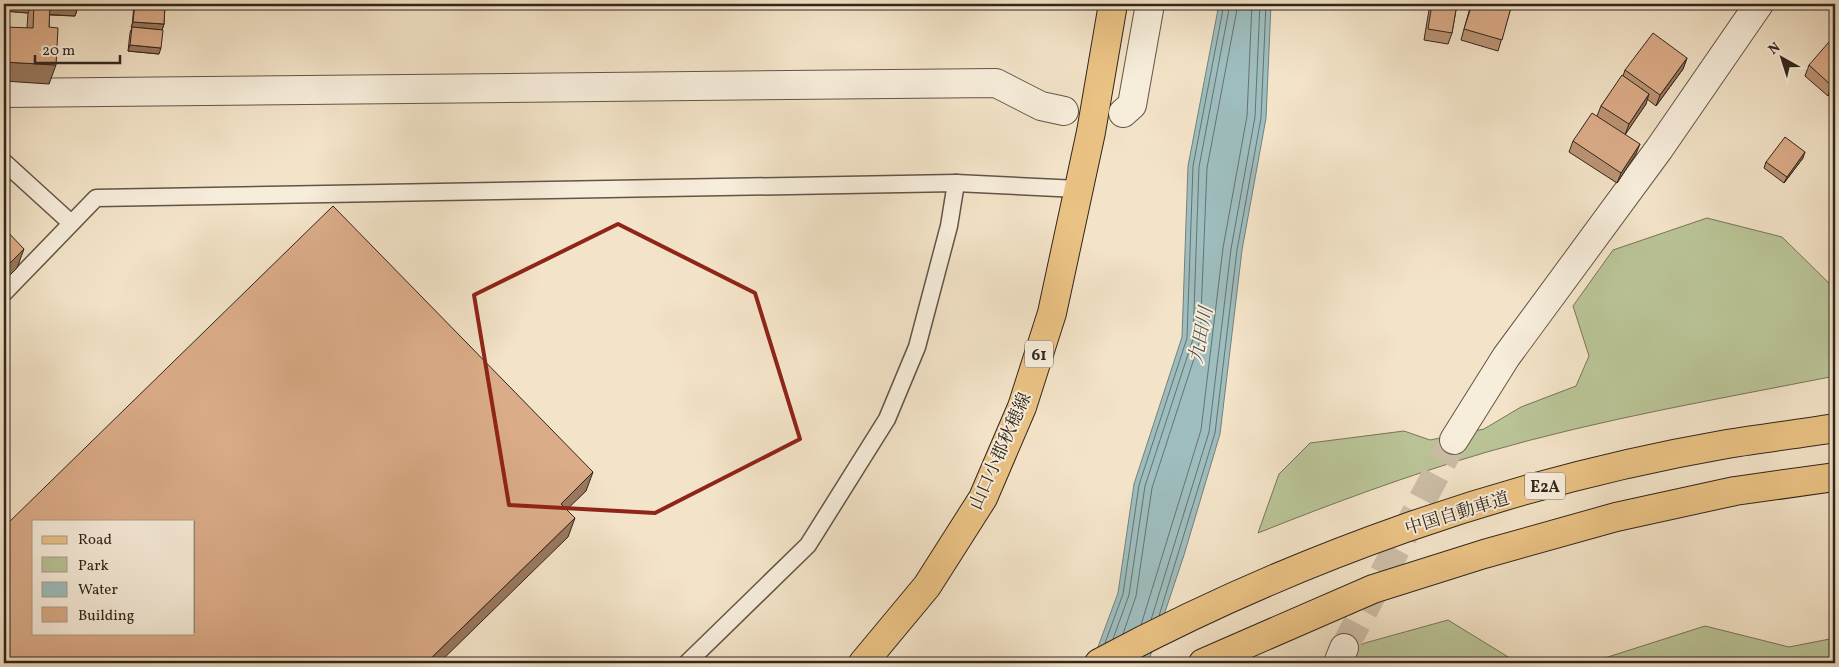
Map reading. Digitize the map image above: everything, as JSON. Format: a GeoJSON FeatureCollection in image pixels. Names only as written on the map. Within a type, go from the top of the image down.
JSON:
{"type":"FeatureCollection","features":[{"type":"Feature","properties":{"kind":"main road","name":"山口小郡秋穂線"},"geometry":{"type":"LineString","coordinates":[[864,663],[927,586],[982,498],[1022,407],[1049,322],[1091,132],[1113,4]]}},
{"type":"Feature","properties":{"kind":"main road","name":"中国自動車道"},"geometry":{"type":"LineString","coordinates":[[1099,663],[1155,633],[1265,582],[1362,543],[1478,504],[1606,470],[1726,444],[1835,428]]}},
{"type":"Feature","properties":{"kind":"main road"},"geometry":{"type":"LineString","coordinates":[[1203,663],[1373,589],[1484,554],[1616,517],[1735,491],[1835,477]]}},
{"type":"Feature","properties":{"kind":"street"},"geometry":{"type":"LineString","coordinates":[[1123,113],[1132,106],[1150,4]]}},
{"type":"Feature","properties":{"kind":"street"},"geometry":{"type":"LineString","coordinates":[[1454,440],[1506,357],[1659,149],[1759,4]]}},
{"type":"Feature","properties":{"kind":"street"},"geometry":{"type":"LineString","coordinates":[[4,94],[996,83],[1041,106],[1064,110]]}},
{"type":"Feature","properties":{"kind":"lane"},"geometry":{"type":"LineString","coordinates":[[4,162],[71,223]]}},
{"type":"Feature","properties":{"kind":"lane"},"geometry":{"type":"LineString","coordinates":[[4,293],[96,198],[956,183],[1078,188]]}},
{"type":"Feature","properties":{"kind":"lane"},"geometry":{"type":"LineString","coordinates":[[687,663],[808,545],[887,418],[917,347],[949,226],[956,183]]}},
{"type":"Feature","properties":{"kind":"highlighted area"},"geometry":{"type":"Polygon","coordinates":[[[618,224],[755,293],[800,439],[655,513],[509,505],[474,295],[618,224]]]}},
{"type":"Feature","properties":{"kind":"green space"},"geometry":{"type":"Polygon","coordinates":[[[1707,218],[1782,237],[1835,289],[1835,376],[1660,410],[1530,440],[1400,480],[1258,533],[1279,474],[1310,443],[1404,431],[1430,440],[1484,429],[1521,407],[1576,386],[1589,356],[1573,306],[1613,250],[1707,218]]]}},
{"type":"Feature","properties":{"kind":"green space"},"geometry":{"type":"Polygon","coordinates":[[[1448,620],[1518,663],[1320,663],[1365,643],[1448,620]]]}},
{"type":"Feature","properties":{"kind":"green space"},"geometry":{"type":"Polygon","coordinates":[[[1705,626],[1789,647],[1835,638],[1835,663],[1589,663],[1705,626]]]}},
{"type":"Feature","properties":{"kind":"water","name":"九田川"},"geometry":{"type":"Polygon","coordinates":[[[1219,4],[1271,4],[1266,118],[1242,250],[1220,434],[1184,555],[1148,663],[1092,663],[1118,593],[1134,484],[1182,337],[1188,166],[1219,4]]]}},
{"type":"Feature","properties":{"kind":"building"},"geometry":{"type":"Polygon","coordinates":[[[34,4],[50,4],[49,27],[58,28],[56,65],[4,62],[4,27],[33,28],[34,4]]]}},
{"type":"Feature","properties":{"kind":"building"},"geometry":{"type":"Polygon","coordinates":[[[135,4],[165,4],[164,24],[133,22],[135,4]]]}},
{"type":"Feature","properties":{"kind":"building"},"geometry":{"type":"Polygon","coordinates":[[[1432,4],[1457,4],[1452,33],[1428,29],[1432,4]]]}},
{"type":"Feature","properties":{"kind":"building"},"geometry":{"type":"Polygon","coordinates":[[[1472,4],[1512,4],[1502,40],[1464,29],[1472,4]]]}},
{"type":"Feature","properties":{"kind":"building"},"geometry":{"type":"Polygon","coordinates":[[[132,27],[163,30],[161,48],[130,45],[132,27]]]}},
{"type":"Feature","properties":{"kind":"building"},"geometry":{"type":"Polygon","coordinates":[[[1653,33],[1687,58],[1660,95],[1625,70],[1653,33]]]}},
{"type":"Feature","properties":{"kind":"building"},"geometry":{"type":"Polygon","coordinates":[[[1835,35],[1835,81],[1831,85],[1809,65],[1835,35]]]}},
{"type":"Feature","properties":{"kind":"building"},"geometry":{"type":"Polygon","coordinates":[[[1622,75],[1649,94],[1629,124],[1601,106],[1622,75]]]}},
{"type":"Feature","properties":{"kind":"building"},"geometry":{"type":"Polygon","coordinates":[[[1592,113],[1640,144],[1621,173],[1573,141],[1592,113]]]}},
{"type":"Feature","properties":{"kind":"building"},"geometry":{"type":"Polygon","coordinates":[[[1785,137],[1805,152],[1787,177],[1766,162],[1785,137]]]}},
{"type":"Feature","properties":{"kind":"building"},"geometry":{"type":"Polygon","coordinates":[[[333,206],[593,472],[561,504],[575,518],[426,663],[4,663],[4,527],[333,206]]]}},
{"type":"Feature","properties":{"kind":"building"},"geometry":{"type":"Polygon","coordinates":[[[4,228],[24,249],[4,269],[4,228]]]}},
{"type":"Feature","properties":{"kind":"tunnel"},"geometry":{"type":"LineString","coordinates":[[1344,648],[1454,440]]}}]}
